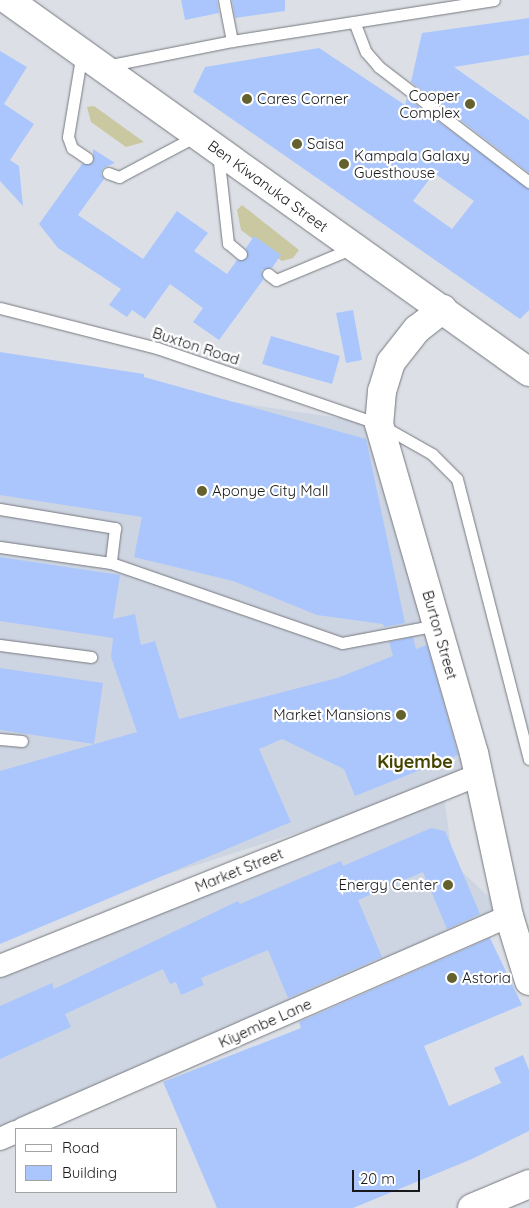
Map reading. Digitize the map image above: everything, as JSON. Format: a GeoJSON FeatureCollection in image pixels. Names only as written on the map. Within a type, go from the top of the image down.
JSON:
{"type":"FeatureCollection","features":[{"type":"Feature","properties":{"kind":"main road","name":"Ben Kiwanuka Street"},"geometry":{"type":"LineString","coordinates":[[8,0],[24,8],[92,60],[529,372]]}},
{"type":"Feature","properties":{"kind":"main road","name":"Burton Street"},"geometry":{"type":"LineString","coordinates":[[443,309],[417,329],[391,362],[382,391],[379,424],[478,775],[508,916],[529,981]]}},
{"type":"Feature","properties":{"kind":"main road"},"geometry":{"type":"LineString","coordinates":[[472,1208],[529,1184]]}},
{"type":"Feature","properties":{"kind":"street","name":"Market Street"},"geometry":{"type":"LineString","coordinates":[[0,966],[478,775]]}},
{"type":"Feature","properties":{"kind":"street","name":"Kiyembe Lane"},"geometry":{"type":"LineString","coordinates":[[24,1128],[508,916]]}},
{"type":"Feature","properties":{"kind":"street"},"geometry":{"type":"LineString","coordinates":[[0,1139],[15,1132]]}},
{"type":"Feature","properties":{"kind":"lane"},"geometry":{"type":"LineString","coordinates":[[224,0],[232,42]]}},
{"type":"Feature","properties":{"kind":"lane"},"geometry":{"type":"LineString","coordinates":[[87,158],[72,148],[68,136],[92,60],[355,24],[494,0]]}},
{"type":"Feature","properties":{"kind":"lane"},"geometry":{"type":"LineString","coordinates":[[355,24],[366,52],[379,67],[529,182]]}},
{"type":"Feature","properties":{"kind":"lane"},"geometry":{"type":"LineString","coordinates":[[108,173],[119,176],[207,142],[228,243],[241,254]]}},
{"type":"Feature","properties":{"kind":"lane"},"geometry":{"type":"LineString","coordinates":[[268,274],[276,280],[353,248]]}},
{"type":"Feature","properties":{"kind":"lane","name":"Buxton Road"},"geometry":{"type":"LineString","coordinates":[[0,308],[157,348],[379,424],[432,454],[457,479],[529,759]]}},
{"type":"Feature","properties":{"kind":"lane"},"geometry":{"type":"LineString","coordinates":[[0,509],[115,528],[110,563]]}},
{"type":"Feature","properties":{"kind":"lane"},"geometry":{"type":"LineString","coordinates":[[0,547],[110,563],[342,643],[437,625]]}},
{"type":"Feature","properties":{"kind":"lane"},"geometry":{"type":"LineString","coordinates":[[0,645],[91,657]]}},
{"type":"Feature","properties":{"kind":"lane"},"geometry":{"type":"LineString","coordinates":[[0,739],[22,741]]}},
{"type":"Feature","properties":{"kind":"shaded area"},"geometry":{"type":"Polygon","coordinates":[[[0,367],[379,424],[478,775],[0,928],[0,367]]]}},
{"type":"Feature","properties":{"kind":"shaded area"},"geometry":{"type":"Polygon","coordinates":[[[443,788],[453,863],[509,916],[25,1128],[15,1128],[15,1132],[0,1139],[0,971],[443,788]]]}},
{"type":"Feature","properties":{"kind":"green space"},"geometry":{"type":"Polygon","coordinates":[[[94,106],[144,142],[126,147],[91,122],[87,107],[94,106]]]}},
{"type":"Feature","properties":{"kind":"green space"},"geometry":{"type":"Polygon","coordinates":[[[242,205],[299,250],[293,258],[282,261],[241,230],[237,210],[242,205]]]}},
{"type":"Feature","properties":{"kind":"building"},"geometry":{"type":"Polygon","coordinates":[[[181,0],[217,0],[219,13],[185,20],[181,0]]]}},
{"type":"Feature","properties":{"kind":"building"},"geometry":{"type":"Polygon","coordinates":[[[232,0],[285,0],[285,11],[235,18],[232,0]]]}},
{"type":"Feature","properties":{"kind":"building"},"geometry":{"type":"Polygon","coordinates":[[[529,18],[529,55],[454,67],[529,120],[529,173],[411,82],[422,33],[529,18]]]}},
{"type":"Feature","properties":{"kind":"building"},"geometry":{"type":"Polygon","coordinates":[[[319,48],[405,105],[407,98],[529,189],[529,310],[520,319],[193,92],[205,67],[319,48]],[[434,173],[413,201],[452,229],[474,201],[434,173]]]}},
{"type":"Feature","properties":{"kind":"building"},"geometry":{"type":"Polygon","coordinates":[[[0,51],[27,67],[4,104],[34,124],[10,160],[19,166],[23,206],[0,181],[0,51]]]}},
{"type":"Feature","properties":{"kind":"building"},"geometry":{"type":"Polygon","coordinates":[[[93,149],[115,163],[103,168],[101,174],[104,179],[78,215],[143,259],[177,211],[208,233],[194,251],[227,274],[237,260],[247,258],[246,248],[254,236],[281,255],[272,268],[262,270],[263,280],[219,340],[193,322],[203,308],[170,284],[145,319],[132,310],[127,317],[109,305],[121,289],[58,248],[39,224],[82,164],[93,163],[93,149]]]}},
{"type":"Feature","properties":{"kind":"building"},"geometry":{"type":"Polygon","coordinates":[[[353,310],[362,360],[346,363],[336,313],[353,310]]]}},
{"type":"Feature","properties":{"kind":"building"},"geometry":{"type":"Polygon","coordinates":[[[271,336],[340,356],[332,384],[262,364],[271,336]]]}},
{"type":"Feature","properties":{"kind":"building"},"geometry":{"type":"Polygon","coordinates":[[[0,352],[144,374],[144,377],[366,439],[405,623],[384,627],[383,624],[317,615],[233,581],[134,557],[142,517],[0,495],[0,352]]]}},
{"type":"Feature","properties":{"kind":"building"},"geometry":{"type":"Polygon","coordinates":[[[0,557],[120,575],[113,619],[135,614],[141,645],[155,641],[179,719],[337,678],[393,656],[389,642],[413,637],[416,649],[427,645],[458,755],[355,796],[344,769],[282,739],[259,749],[291,822],[0,944],[0,771],[137,732],[111,657],[113,638],[0,621],[0,557]]]}},
{"type":"Feature","properties":{"kind":"building"},"geometry":{"type":"Polygon","coordinates":[[[0,668],[103,683],[94,744],[0,730],[0,668]]]}},
{"type":"Feature","properties":{"kind":"building"},"geometry":{"type":"Polygon","coordinates":[[[431,828],[445,831],[480,914],[447,929],[423,872],[358,900],[382,957],[288,998],[268,950],[201,978],[204,985],[181,995],[176,982],[170,984],[163,969],[65,1014],[71,1027],[0,1059],[0,1006],[52,983],[54,989],[238,901],[240,904],[341,861],[343,866],[431,828]]]}},
{"type":"Feature","properties":{"kind":"building"},"geometry":{"type":"Polygon","coordinates":[[[490,938],[522,1005],[424,1046],[449,1106],[501,1083],[494,1068],[523,1055],[529,1070],[529,1131],[472,1159],[353,1208],[217,1208],[163,1082],[301,1028],[299,1022],[490,938]]]}},
{"type":"Feature","properties":{"kind":"place","name":"Cares Corner"},"geometry":{"type":"Point","coordinates":[247,99]}},
{"type":"Feature","properties":{"kind":"place","name":"Cooper Complex"},"geometry":{"type":"Point","coordinates":[470,104]}},
{"type":"Feature","properties":{"kind":"place","name":"Saisa"},"geometry":{"type":"Point","coordinates":[297,144]}},
{"type":"Feature","properties":{"kind":"place","name":"Kampala Galaxy Guesthouse"},"geometry":{"type":"Point","coordinates":[344,164]}},
{"type":"Feature","properties":{"kind":"place","name":"Aponye City Mall"},"geometry":{"type":"Point","coordinates":[202,491]}},
{"type":"Feature","properties":{"kind":"place","name":"Market Mansions"},"geometry":{"type":"Point","coordinates":[401,715]}},
{"type":"Feature","properties":{"kind":"place","name":"Energy Center"},"geometry":{"type":"Point","coordinates":[448,885]}},
{"type":"Feature","properties":{"kind":"place","name":"Astoria"},"geometry":{"type":"Point","coordinates":[452,978]}},
{"type":"Feature","properties":{"kind":"district","name":"Kiyembe"},"geometry":{"type":"Point","coordinates":[415,762]}}]}
